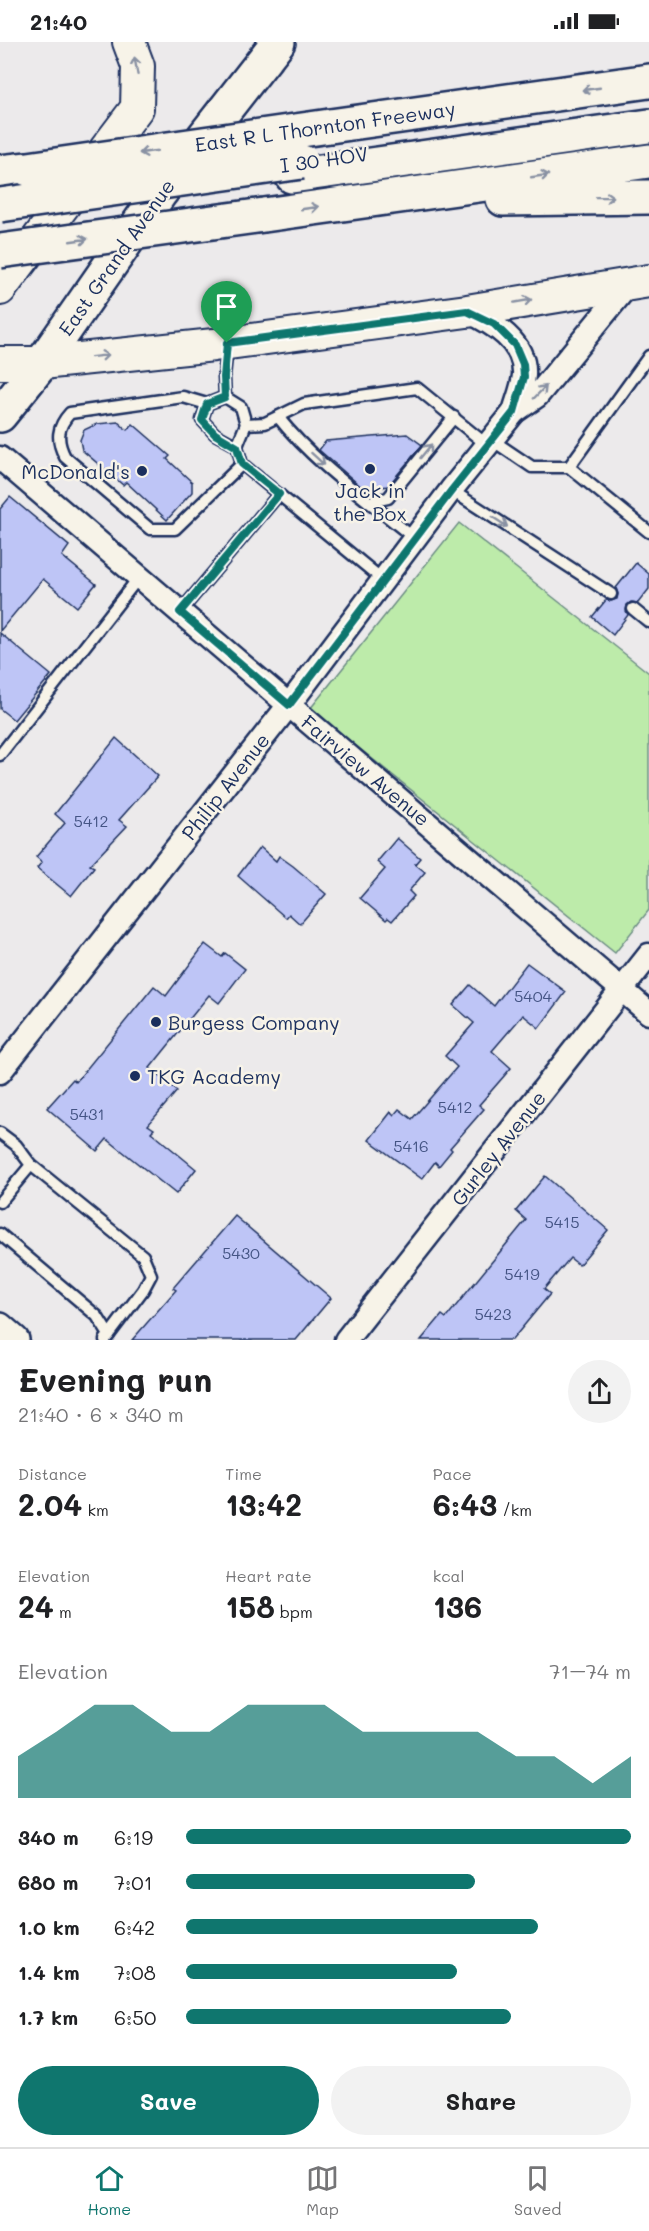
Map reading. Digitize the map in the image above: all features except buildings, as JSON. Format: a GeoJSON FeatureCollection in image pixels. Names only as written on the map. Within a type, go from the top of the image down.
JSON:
{"type":"FeatureCollection","features":[{"type":"Feature","properties":{"kind":"main road"},"geometry":{"type":"LineString","coordinates":[[0,289],[136,108],[138,66],[129,42]]}},
{"type":"Feature","properties":{"kind":"main road","name":"East Grand Avenue"},"geometry":{"type":"LineString","coordinates":[[0,415],[42,363],[160,193],[278,42]]}},
{"type":"Feature","properties":{"kind":"main road","name":"East R L Thornton Freeway"},"geometry":{"type":"LineString","coordinates":[[14,170],[649,81]]}},
{"type":"Feature","properties":{"kind":"main road","name":"I 30 HOV"},"geometry":{"type":"LineString","coordinates":[[0,217],[649,113]]}},
{"type":"Feature","properties":{"kind":"main road","name":"I 30 HOV"},"geometry":{"type":"LineString","coordinates":[[0,205],[649,126]]}},
{"type":"Feature","properties":{"kind":"main road"},"geometry":{"type":"LineString","coordinates":[[0,251],[649,161]]}},
{"type":"Feature","properties":{"kind":"main road"},"geometry":{"type":"LineString","coordinates":[[357,202],[649,197]]}},
{"type":"Feature","properties":{"kind":"main road"},"geometry":{"type":"LineString","coordinates":[[0,363],[42,363],[227,343],[467,311],[639,283]]}},
{"type":"Feature","properties":{"kind":"street","name":"Philip Avenue"},"geometry":{"type":"LineString","coordinates":[[0,1072],[289,705],[514,412],[537,396],[639,283]]}},
{"type":"Feature","properties":{"kind":"street","name":"Philip Avenue"},"geometry":{"type":"LineString","coordinates":[[467,311],[494,324],[515,345],[523,364],[524,377],[514,412]]}},
{"type":"Feature","properties":{"kind":"street","name":"Fairview Avenue"},"geometry":{"type":"LineString","coordinates":[[0,459],[649,1013]]}},
{"type":"Feature","properties":{"kind":"street","name":"Gurley Avenue"},"geometry":{"type":"LineString","coordinates":[[346,1340],[649,955]]}},
{"type":"Feature","properties":{"kind":"street"},"geometry":{"type":"LineString","coordinates":[[0,1327],[15,1340]]}},
{"type":"Feature","properties":{"kind":"lane"},"geometry":{"type":"LineString","coordinates":[[225,397],[227,343]]}},
{"type":"Feature","properties":{"kind":"lane"},"geometry":{"type":"LineString","coordinates":[[568,467],[649,356]]}},
{"type":"Feature","properties":{"kind":"lane"},"geometry":{"type":"LineString","coordinates":[[246,424],[265,423],[304,404],[417,388],[490,442],[532,467],[568,467],[649,532]]}},
{"type":"Feature","properties":{"kind":"lane"},"geometry":{"type":"LineString","coordinates":[[225,397],[207,404],[183,397],[70,413],[61,422],[58,435],[59,446],[65,457],[150,529],[175,530],[242,464]]}},
{"type":"Feature","properties":{"kind":"lane"},"geometry":{"type":"LineString","coordinates":[[225,397],[241,407],[246,424],[237,447],[242,464],[383,580]]}},
{"type":"Feature","properties":{"kind":"lane"},"geometry":{"type":"LineString","coordinates":[[207,404],[202,420],[215,434],[237,447]]}},
{"type":"Feature","properties":{"kind":"lane"},"geometry":{"type":"LineString","coordinates":[[278,417],[292,436],[346,484],[415,539]]}},
{"type":"Feature","properties":{"kind":"lane"},"geometry":{"type":"LineString","coordinates":[[369,502],[388,498],[454,417]]}},
{"type":"Feature","properties":{"kind":"lane"},"geometry":{"type":"LineString","coordinates":[[452,490],[611,594]]}},
{"type":"Feature","properties":{"kind":"lane"},"geometry":{"type":"LineString","coordinates":[[180,612],[279,494]]}},
{"type":"Feature","properties":{"kind":"lane"},"geometry":{"type":"LineString","coordinates":[[0,755],[139,577]]}},
{"type":"Feature","properties":{"kind":"lane"},"geometry":{"type":"LineString","coordinates":[[633,609],[649,622]]}},
{"type":"Feature","properties":{"kind":"lane"},"geometry":{"type":"LineString","coordinates":[[0,1133],[16,1145],[31,1165],[143,1256],[151,1275],[143,1290],[107,1338]]}},
{"type":"Feature","properties":{"kind":"lane"},"geometry":{"type":"LineString","coordinates":[[0,1202],[31,1165]]}},
{"type":"Feature","properties":{"kind":"lane"},"geometry":{"type":"LineString","coordinates":[[0,1234],[98,1316],[107,1338]]}},
{"type":"Feature","properties":{"kind":"green space"},"geometry":{"type":"Polygon","coordinates":[[[459,523],[649,673],[649,910],[615,953],[310,709],[459,523]]]}},
{"type":"Feature","properties":{"kind":"place","name":"Jack in the Box"},"geometry":{"type":"Point","coordinates":[370,469]}},
{"type":"Feature","properties":{"kind":"place","name":"McDonald's"},"geometry":{"type":"Point","coordinates":[142,471]}},
{"type":"Feature","properties":{"kind":"place","name":"Burgess Company"},"geometry":{"type":"Point","coordinates":[156,1022]}},
{"type":"Feature","properties":{"kind":"place","name":"TKG Academy"},"geometry":{"type":"Point","coordinates":[135,1076]}},
{"type":"Feature","properties":{"kind":"route"},"geometry":{"type":"LineString","coordinates":[[467,311],[494,324],[515,345],[523,364],[524,377],[514,412],[289,705],[180,612],[279,494],[242,464],[237,447],[215,434],[202,420],[207,404],[225,397],[227,343],[467,311]]}}]}
